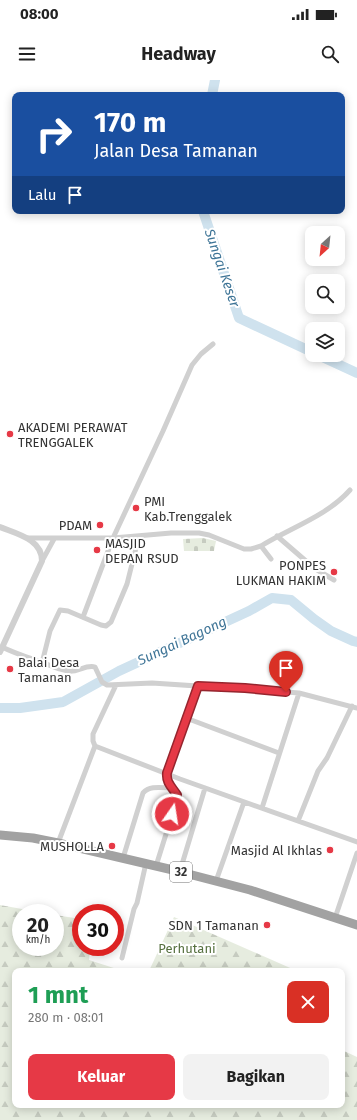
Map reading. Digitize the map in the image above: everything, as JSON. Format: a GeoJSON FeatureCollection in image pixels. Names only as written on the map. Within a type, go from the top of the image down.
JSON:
{"type":"FeatureCollection","features":[{"type":"Feature","properties":{"kind":"highway","name":"32"},"geometry":{"type":"LineString","coordinates":[[0,835],[33,838],[180,871],[250,890],[357,925]]}},
{"type":"Feature","properties":{"kind":"street"},"geometry":{"type":"LineString","coordinates":[[83,617],[113,538],[192,366],[201,354],[213,344]]}},
{"type":"Feature","properties":{"kind":"street"},"geometry":{"type":"LineString","coordinates":[[27,538],[113,538],[171,533],[199,533],[209,535],[244,549],[251,549],[260,546],[329,508],[342,499],[350,490]]}},
{"type":"Feature","properties":{"kind":"street"},"geometry":{"type":"LineString","coordinates":[[0,527],[27,538],[36,544],[40,550],[42,561]]}},
{"type":"Feature","properties":{"kind":"street"},"geometry":{"type":"LineString","coordinates":[[42,663],[50,630],[59,612],[62,610],[104,626],[109,625],[128,584],[139,536]]}},
{"type":"Feature","properties":{"kind":"street"},"geometry":{"type":"LineString","coordinates":[[277,536],[314,568],[334,580]]}},
{"type":"Feature","properties":{"kind":"street"},"geometry":{"type":"LineString","coordinates":[[54,539],[42,561],[1,650],[69,672],[88,666],[95,667],[102,682],[107,685],[152,683],[245,688],[299,693],[354,707],[327,758],[318,771],[298,821]]}},
{"type":"Feature","properties":{"kind":"street"},"geometry":{"type":"LineString","coordinates":[[260,546],[271,559]]}},
{"type":"Feature","properties":{"kind":"street"},"geometry":{"type":"LineString","coordinates":[[116,685],[93,734],[93,741],[96,746],[205,788],[357,842]]}},
{"type":"Feature","properties":{"kind":"street"},"geometry":{"type":"LineString","coordinates":[[156,866],[177,799],[177,795],[166,779],[167,773],[198,686]]}},
{"type":"Feature","properties":{"kind":"street"},"geometry":{"type":"LineString","coordinates":[[262,808],[299,693]]}},
{"type":"Feature","properties":{"kind":"street"},"geometry":{"type":"LineString","coordinates":[[186,718],[279,753]]}},
{"type":"Feature","properties":{"kind":"street"},"geometry":{"type":"LineString","coordinates":[[58,843],[96,746]]}},
{"type":"Feature","properties":{"kind":"street"},"geometry":{"type":"LineString","coordinates":[[123,858],[143,793],[146,789],[150,788],[172,788]]}},
{"type":"Feature","properties":{"kind":"street"},"geometry":{"type":"LineString","coordinates":[[180,871],[205,788]]}},
{"type":"Feature","properties":{"kind":"street"},"geometry":{"type":"LineString","coordinates":[[216,881],[244,802]]}},
{"type":"Feature","properties":{"kind":"street"},"geometry":{"type":"LineString","coordinates":[[335,918],[357,853]]}},
{"type":"Feature","properties":{"kind":"street"},"geometry":{"type":"LineString","coordinates":[[122,958],[146,863]]}},
{"type":"Feature","properties":{"kind":"green space"},"geometry":{"type":"Polygon","coordinates":[[[203,538],[216,541],[214,551],[184,551],[183,539],[203,538]]]}},
{"type":"Feature","properties":{"kind":"green space","name":"Perhutani"},"geometry":{"type":"Polygon","coordinates":[[[0,905],[12,907],[12,956],[64,956],[64,916],[72,918],[72,956],[89,956],[89,960],[114,968],[12,968],[12,1108],[345,1108],[345,1051],[357,1057],[357,1120],[0,1120],[0,905]]]}},
{"type":"Feature","properties":{"kind":"green space","name":"Perhutani"},"geometry":{"type":"Polygon","coordinates":[[[174,917],[290,968],[150,968],[174,917]]]}},
{"type":"Feature","properties":{"kind":"waterway","name":"Sungai Keser"},"geometry":{"type":"LineString","coordinates":[[213,92],[215,80]]}},
{"type":"Feature","properties":{"kind":"waterway","name":"Sungai Keser"},"geometry":{"type":"LineString","coordinates":[[204,214],[239,318],[305,349]]}},
{"type":"Feature","properties":{"kind":"waterway","name":"Sungai Keser"},"geometry":{"type":"LineString","coordinates":[[333,362],[357,373]]}},
{"type":"Feature","properties":{"kind":"waterway","name":"Sungai Bagong"},"geometry":{"type":"LineString","coordinates":[[0,708],[20,708],[63,702],[119,671],[249,611],[272,598],[291,600],[331,631],[357,642]]}},
{"type":"Feature","properties":{"kind":"place","name":"AKADEMI PERAWAT TRENGGALEK"},"geometry":{"type":"Point","coordinates":[10,434]}},
{"type":"Feature","properties":{"kind":"place","name":"PMI Kab.Trenggalek"},"geometry":{"type":"Point","coordinates":[136,508]}},
{"type":"Feature","properties":{"kind":"place","name":"PDAM"},"geometry":{"type":"Point","coordinates":[100,525]}},
{"type":"Feature","properties":{"kind":"place","name":"MASJID DEPAN RSUD"},"geometry":{"type":"Point","coordinates":[97,550]}},
{"type":"Feature","properties":{"kind":"place","name":"PONPES LUKMAN HAKIM"},"geometry":{"type":"Point","coordinates":[334,572]}},
{"type":"Feature","properties":{"kind":"place","name":"Balai Desa Tamanan"},"geometry":{"type":"Point","coordinates":[10,669]}},
{"type":"Feature","properties":{"kind":"place","name":"MUSHOLLA"},"geometry":{"type":"Point","coordinates":[112,846]}},
{"type":"Feature","properties":{"kind":"place","name":"Masjid Al Ikhlas"},"geometry":{"type":"Point","coordinates":[330,850]}},
{"type":"Feature","properties":{"kind":"place","name":"SDN 1 Tamanan"},"geometry":{"type":"Point","coordinates":[267,925]}},
{"type":"Feature","properties":{"kind":"route"},"geometry":{"type":"LineString","coordinates":[[172,814],[177,795],[168,784],[166,779],[167,773],[198,686],[245,688],[286,692]]}}]}
